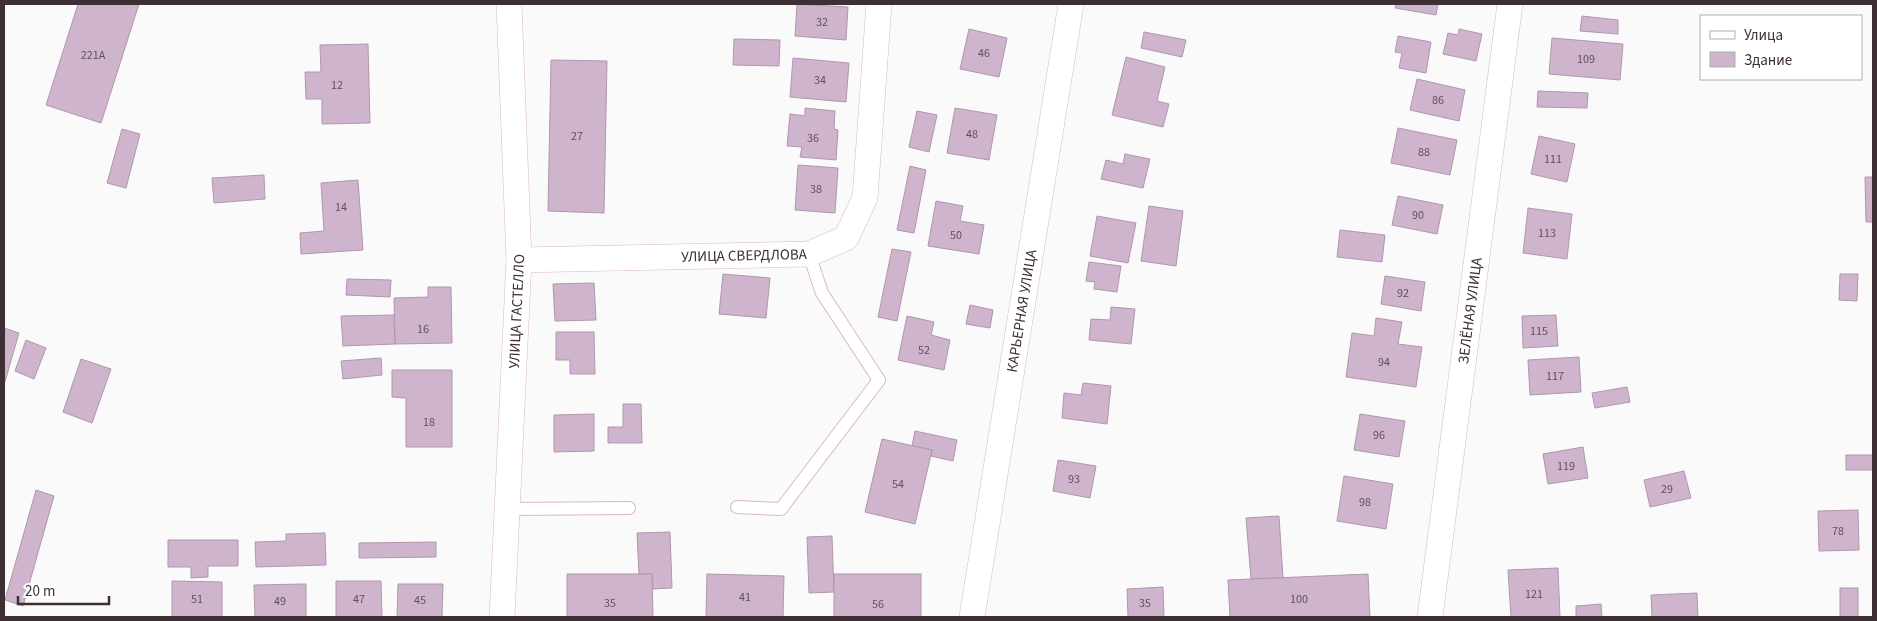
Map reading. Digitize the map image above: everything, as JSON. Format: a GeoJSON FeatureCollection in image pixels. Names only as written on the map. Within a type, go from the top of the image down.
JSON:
{"type":"FeatureCollection","features":[{"type":"Feature","properties":{"kind":"street","name":"УЛИЦА ГАСТЕЛЛО"},"geometry":{"type":"LineString","coordinates":[[502,617],[518,260],[508,4]]}},
{"type":"Feature","properties":{"kind":"street","name":"УЛИЦА СВЕРДЛОВА"},"geometry":{"type":"LineString","coordinates":[[518,260],[809,254],[846,238],[865,198],[879,4]]}},
{"type":"Feature","properties":{"kind":"street","name":"КАРЬЕРНАЯ УЛИЦА"},"geometry":{"type":"LineString","coordinates":[[972,617],[1070,4]]}},
{"type":"Feature","properties":{"kind":"street","name":"ЗЕЛЁНАЯ УЛИЦА"},"geometry":{"type":"LineString","coordinates":[[1430,617],[1510,4]]}},
{"type":"Feature","properties":{"kind":"lane"},"geometry":{"type":"LineString","coordinates":[[737,507],[781,509],[879,380],[822,293],[809,254]]}},
{"type":"Feature","properties":{"kind":"lane"},"geometry":{"type":"LineString","coordinates":[[508,509],[629,508]]}},
{"type":"Feature","properties":{"kind":"building"},"geometry":{"type":"Polygon","coordinates":[[[78,4],[139,4],[101,123],[46,105],[78,4]]]}},
{"type":"Feature","properties":{"kind":"building"},"geometry":{"type":"Polygon","coordinates":[[[797,4],[848,7],[846,40],[795,36],[797,4]]]}},
{"type":"Feature","properties":{"kind":"building"},"geometry":{"type":"Polygon","coordinates":[[[1396,4],[1438,4],[1436,15],[1395,8],[1396,4]]]}},
{"type":"Feature","properties":{"kind":"building"},"geometry":{"type":"Polygon","coordinates":[[[1582,16],[1618,20],[1618,34],[1580,31],[1582,16]]]}},
{"type":"Feature","properties":{"kind":"building"},"geometry":{"type":"Polygon","coordinates":[[[969,29],[1007,38],[999,77],[960,69],[969,29]]]}},
{"type":"Feature","properties":{"kind":"building"},"geometry":{"type":"Polygon","coordinates":[[[1459,29],[1482,34],[1476,61],[1443,54],[1448,33],[1458,35],[1459,29]]]}},
{"type":"Feature","properties":{"kind":"building"},"geometry":{"type":"Polygon","coordinates":[[[1144,32],[1186,40],[1182,57],[1141,48],[1144,32]]]}},
{"type":"Feature","properties":{"kind":"building"},"geometry":{"type":"Polygon","coordinates":[[[1398,36],[1431,42],[1426,73],[1399,68],[1402,53],[1395,52],[1398,36]]]}},
{"type":"Feature","properties":{"kind":"building"},"geometry":{"type":"Polygon","coordinates":[[[1552,38],[1623,44],[1620,80],[1549,74],[1552,38]]]}},
{"type":"Feature","properties":{"kind":"building"},"geometry":{"type":"Polygon","coordinates":[[[734,39],[780,40],[779,66],[733,65],[734,39]]]}},
{"type":"Feature","properties":{"kind":"building"},"geometry":{"type":"Polygon","coordinates":[[[368,44],[370,123],[322,124],[322,99],[306,99],[305,72],[321,72],[320,45],[368,44]]]}},
{"type":"Feature","properties":{"kind":"building"},"geometry":{"type":"Polygon","coordinates":[[[1126,57],[1165,67],[1157,101],[1169,104],[1163,127],[1112,115],[1126,57]]]}},
{"type":"Feature","properties":{"kind":"building"},"geometry":{"type":"Polygon","coordinates":[[[793,58],[849,63],[846,102],[790,97],[793,58]]]}},
{"type":"Feature","properties":{"kind":"building"},"geometry":{"type":"Polygon","coordinates":[[[551,60],[607,61],[604,213],[548,211],[551,60]]]}},
{"type":"Feature","properties":{"kind":"building"},"geometry":{"type":"Polygon","coordinates":[[[1417,79],[1465,90],[1459,121],[1410,110],[1417,79]]]}},
{"type":"Feature","properties":{"kind":"building"},"geometry":{"type":"Polygon","coordinates":[[[1538,91],[1588,93],[1587,108],[1537,107],[1538,91]]]}},
{"type":"Feature","properties":{"kind":"building"},"geometry":{"type":"Polygon","coordinates":[[[805,108],[835,111],[834,129],[838,130],[836,160],[800,157],[802,147],[787,146],[790,114],[805,116],[805,108]]]}},
{"type":"Feature","properties":{"kind":"building"},"geometry":{"type":"Polygon","coordinates":[[[955,108],[997,115],[989,160],[947,153],[955,108]]]}},
{"type":"Feature","properties":{"kind":"building"},"geometry":{"type":"Polygon","coordinates":[[[917,111],[937,115],[929,152],[909,147],[917,111]]]}},
{"type":"Feature","properties":{"kind":"building"},"geometry":{"type":"Polygon","coordinates":[[[1398,128],[1457,140],[1450,175],[1391,163],[1398,128]]]}},
{"type":"Feature","properties":{"kind":"building"},"geometry":{"type":"Polygon","coordinates":[[[122,129],[140,134],[126,188],[107,183],[122,129]]]}},
{"type":"Feature","properties":{"kind":"building"},"geometry":{"type":"Polygon","coordinates":[[[1539,136],[1575,144],[1567,182],[1531,174],[1539,136]]]}},
{"type":"Feature","properties":{"kind":"building"},"geometry":{"type":"Polygon","coordinates":[[[1125,154],[1150,159],[1143,188],[1101,179],[1106,160],[1123,164],[1125,154]]]}},
{"type":"Feature","properties":{"kind":"building"},"geometry":{"type":"Polygon","coordinates":[[[798,165],[838,168],[835,213],[795,210],[798,165]]]}},
{"type":"Feature","properties":{"kind":"building"},"geometry":{"type":"Polygon","coordinates":[[[910,166],[926,170],[914,233],[897,230],[910,166]]]}},
{"type":"Feature","properties":{"kind":"building"},"geometry":{"type":"Polygon","coordinates":[[[264,175],[265,199],[214,203],[212,178],[264,175]]]}},
{"type":"Feature","properties":{"kind":"building"},"geometry":{"type":"Polygon","coordinates":[[[1865,177],[1873,177],[1873,222],[1866,222],[1865,177]]]}},
{"type":"Feature","properties":{"kind":"building"},"geometry":{"type":"Polygon","coordinates":[[[358,180],[363,250],[301,254],[300,233],[324,231],[321,183],[358,180]]]}},
{"type":"Feature","properties":{"kind":"building"},"geometry":{"type":"Polygon","coordinates":[[[1398,196],[1443,205],[1437,234],[1392,225],[1398,196]]]}},
{"type":"Feature","properties":{"kind":"building"},"geometry":{"type":"Polygon","coordinates":[[[936,201],[963,206],[960,221],[984,225],[979,254],[928,246],[936,201]]]}},
{"type":"Feature","properties":{"kind":"building"},"geometry":{"type":"Polygon","coordinates":[[[1149,206],[1183,211],[1176,266],[1141,261],[1149,206]]]}},
{"type":"Feature","properties":{"kind":"building"},"geometry":{"type":"Polygon","coordinates":[[[1528,208],[1572,214],[1567,259],[1523,253],[1528,208]]]}},
{"type":"Feature","properties":{"kind":"building"},"geometry":{"type":"Polygon","coordinates":[[[1097,216],[1136,223],[1128,263],[1090,256],[1097,216]]]}},
{"type":"Feature","properties":{"kind":"building"},"geometry":{"type":"Polygon","coordinates":[[[1340,230],[1385,235],[1382,262],[1337,257],[1340,230]]]}},
{"type":"Feature","properties":{"kind":"building"},"geometry":{"type":"Polygon","coordinates":[[[892,249],[911,252],[897,321],[878,317],[892,249]]]}},
{"type":"Feature","properties":{"kind":"building"},"geometry":{"type":"Polygon","coordinates":[[[1089,262],[1121,266],[1117,292],[1094,289],[1095,282],[1086,281],[1089,262]]]}},
{"type":"Feature","properties":{"kind":"building"},"geometry":{"type":"Polygon","coordinates":[[[723,274],[770,278],[766,318],[719,314],[723,274]]]}},
{"type":"Feature","properties":{"kind":"building"},"geometry":{"type":"Polygon","coordinates":[[[1840,274],[1858,274],[1857,301],[1839,300],[1840,274]]]}},
{"type":"Feature","properties":{"kind":"building"},"geometry":{"type":"Polygon","coordinates":[[[1385,276],[1425,282],[1421,311],[1381,304],[1385,276]]]}},
{"type":"Feature","properties":{"kind":"building"},"geometry":{"type":"Polygon","coordinates":[[[347,279],[391,280],[390,297],[346,295],[347,279]]]}},
{"type":"Feature","properties":{"kind":"building"},"geometry":{"type":"Polygon","coordinates":[[[594,283],[596,320],[555,321],[553,284],[594,283]]]}},
{"type":"Feature","properties":{"kind":"building"},"geometry":{"type":"Polygon","coordinates":[[[428,287],[451,287],[452,343],[395,344],[394,298],[428,297],[428,287]]]}},
{"type":"Feature","properties":{"kind":"building"},"geometry":{"type":"Polygon","coordinates":[[[970,305],[993,310],[990,328],[966,324],[970,305]]]}},
{"type":"Feature","properties":{"kind":"building"},"geometry":{"type":"Polygon","coordinates":[[[1111,307],[1135,309],[1131,344],[1089,340],[1091,319],[1110,320],[1111,307]]]}},
{"type":"Feature","properties":{"kind":"building"},"geometry":{"type":"Polygon","coordinates":[[[394,315],[395,344],[343,346],[341,316],[394,315]]]}},
{"type":"Feature","properties":{"kind":"building"},"geometry":{"type":"Polygon","coordinates":[[[1556,315],[1558,346],[1523,348],[1522,316],[1556,315]]]}},
{"type":"Feature","properties":{"kind":"building"},"geometry":{"type":"Polygon","coordinates":[[[907,316],[934,322],[931,335],[950,340],[944,370],[898,360],[907,316]]]}},
{"type":"Feature","properties":{"kind":"building"},"geometry":{"type":"Polygon","coordinates":[[[1376,318],[1402,322],[1398,344],[1422,347],[1416,387],[1346,377],[1352,333],[1374,336],[1376,318]]]}},
{"type":"Feature","properties":{"kind":"building"},"geometry":{"type":"Polygon","coordinates":[[[4,328],[19,333],[4,385],[4,328]]]}},
{"type":"Feature","properties":{"kind":"building"},"geometry":{"type":"Polygon","coordinates":[[[556,332],[594,332],[595,374],[570,374],[570,360],[556,360],[556,332]]]}},
{"type":"Feature","properties":{"kind":"building"},"geometry":{"type":"Polygon","coordinates":[[[26,340],[46,348],[34,379],[15,371],[26,340]]]}},
{"type":"Feature","properties":{"kind":"building"},"geometry":{"type":"Polygon","coordinates":[[[1579,357],[1581,392],[1530,395],[1528,360],[1579,357]]]}},
{"type":"Feature","properties":{"kind":"building"},"geometry":{"type":"Polygon","coordinates":[[[381,358],[382,375],[343,379],[341,361],[381,358]]]}},
{"type":"Feature","properties":{"kind":"building"},"geometry":{"type":"Polygon","coordinates":[[[81,359],[111,369],[92,423],[63,412],[81,359]]]}},
{"type":"Feature","properties":{"kind":"building"},"geometry":{"type":"Polygon","coordinates":[[[392,370],[452,370],[452,447],[406,447],[406,398],[392,397],[392,370]]]}},
{"type":"Feature","properties":{"kind":"building"},"geometry":{"type":"Polygon","coordinates":[[[1083,383],[1111,386],[1107,424],[1062,418],[1064,393],[1081,395],[1083,383]]]}},
{"type":"Feature","properties":{"kind":"building"},"geometry":{"type":"Polygon","coordinates":[[[1627,387],[1630,402],[1595,408],[1592,393],[1627,387]]]}},
{"type":"Feature","properties":{"kind":"building"},"geometry":{"type":"Polygon","coordinates":[[[623,404],[641,404],[642,443],[608,443],[608,427],[623,427],[623,404]]]}},
{"type":"Feature","properties":{"kind":"building"},"geometry":{"type":"Polygon","coordinates":[[[594,414],[594,451],[554,452],[554,415],[594,414]]]}},
{"type":"Feature","properties":{"kind":"building"},"geometry":{"type":"Polygon","coordinates":[[[1360,414],[1405,421],[1399,457],[1354,450],[1360,414]]]}},
{"type":"Feature","properties":{"kind":"building"},"geometry":{"type":"Polygon","coordinates":[[[915,431],[957,440],[953,461],[931,456],[932,450],[912,446],[915,431]]]}},
{"type":"Feature","properties":{"kind":"building"},"geometry":{"type":"Polygon","coordinates":[[[882,439],[932,450],[915,524],[865,512],[882,439]]]}},
{"type":"Feature","properties":{"kind":"building"},"geometry":{"type":"Polygon","coordinates":[[[1583,447],[1588,478],[1548,484],[1543,454],[1583,447]]]}},
{"type":"Feature","properties":{"kind":"building"},"geometry":{"type":"Polygon","coordinates":[[[1846,455],[1873,455],[1873,470],[1846,470],[1846,455]]]}},
{"type":"Feature","properties":{"kind":"building"},"geometry":{"type":"Polygon","coordinates":[[[1058,460],[1096,466],[1090,498],[1053,491],[1058,460]]]}},
{"type":"Feature","properties":{"kind":"building"},"geometry":{"type":"Polygon","coordinates":[[[1684,471],[1691,498],[1650,507],[1644,480],[1684,471]]]}},
{"type":"Feature","properties":{"kind":"building"},"geometry":{"type":"Polygon","coordinates":[[[1344,476],[1393,484],[1386,529],[1337,521],[1344,476]]]}},
{"type":"Feature","properties":{"kind":"building"},"geometry":{"type":"Polygon","coordinates":[[[36,490],[54,496],[23,606],[5,600],[36,490]]]}},
{"type":"Feature","properties":{"kind":"building"},"geometry":{"type":"Polygon","coordinates":[[[1858,510],[1859,550],[1819,551],[1818,511],[1858,510]]]}},
{"type":"Feature","properties":{"kind":"building"},"geometry":{"type":"Polygon","coordinates":[[[1279,516],[1283,578],[1251,579],[1246,518],[1279,516]]]}},
{"type":"Feature","properties":{"kind":"building"},"geometry":{"type":"Polygon","coordinates":[[[670,532],[672,588],[653,589],[652,574],[639,574],[637,533],[670,532]]]}},
{"type":"Feature","properties":{"kind":"building"},"geometry":{"type":"Polygon","coordinates":[[[325,533],[326,565],[256,567],[255,542],[286,541],[286,534],[325,533]]]}},
{"type":"Feature","properties":{"kind":"building"},"geometry":{"type":"Polygon","coordinates":[[[832,536],[834,592],[809,593],[807,537],[832,536]]]}},
{"type":"Feature","properties":{"kind":"building"},"geometry":{"type":"Polygon","coordinates":[[[168,540],[238,540],[238,566],[208,566],[208,577],[191,578],[191,567],[168,567],[168,540]]]}},
{"type":"Feature","properties":{"kind":"building"},"geometry":{"type":"Polygon","coordinates":[[[436,542],[436,557],[359,558],[359,543],[436,542]]]}},
{"type":"Feature","properties":{"kind":"building"},"geometry":{"type":"Polygon","coordinates":[[[1558,568],[1560,617],[1511,617],[1508,570],[1558,568]]]}},
{"type":"Feature","properties":{"kind":"building"},"geometry":{"type":"Polygon","coordinates":[[[567,574],[652,574],[653,617],[567,617],[567,574]]]}},
{"type":"Feature","properties":{"kind":"building"},"geometry":{"type":"Polygon","coordinates":[[[707,574],[784,576],[783,617],[706,617],[707,574]]]}},
{"type":"Feature","properties":{"kind":"building"},"geometry":{"type":"Polygon","coordinates":[[[834,574],[921,574],[921,617],[834,617],[834,574]]]}},
{"type":"Feature","properties":{"kind":"building"},"geometry":{"type":"Polygon","coordinates":[[[1368,574],[1370,617],[1230,617],[1228,580],[1368,574]]]}},
{"type":"Feature","properties":{"kind":"building"},"geometry":{"type":"Polygon","coordinates":[[[172,581],[222,582],[222,617],[172,617],[172,581]]]}},
{"type":"Feature","properties":{"kind":"building"},"geometry":{"type":"Polygon","coordinates":[[[336,581],[381,581],[382,617],[336,617],[336,581]]]}},
{"type":"Feature","properties":{"kind":"building"},"geometry":{"type":"Polygon","coordinates":[[[306,584],[306,617],[255,617],[254,585],[306,584]]]}},
{"type":"Feature","properties":{"kind":"building"},"geometry":{"type":"Polygon","coordinates":[[[398,584],[443,584],[442,617],[397,617],[398,584]]]}},
{"type":"Feature","properties":{"kind":"building"},"geometry":{"type":"Polygon","coordinates":[[[1163,587],[1164,617],[1128,617],[1127,589],[1163,587]]]}},
{"type":"Feature","properties":{"kind":"building"},"geometry":{"type":"Polygon","coordinates":[[[1840,588],[1858,588],[1858,617],[1840,617],[1840,588]]]}},
{"type":"Feature","properties":{"kind":"building"},"geometry":{"type":"Polygon","coordinates":[[[1697,593],[1698,617],[1652,617],[1651,595],[1697,593]]]}},
{"type":"Feature","properties":{"kind":"building"},"geometry":{"type":"Polygon","coordinates":[[[1601,604],[1602,617],[1576,617],[1576,606],[1601,604]]]}}]}
